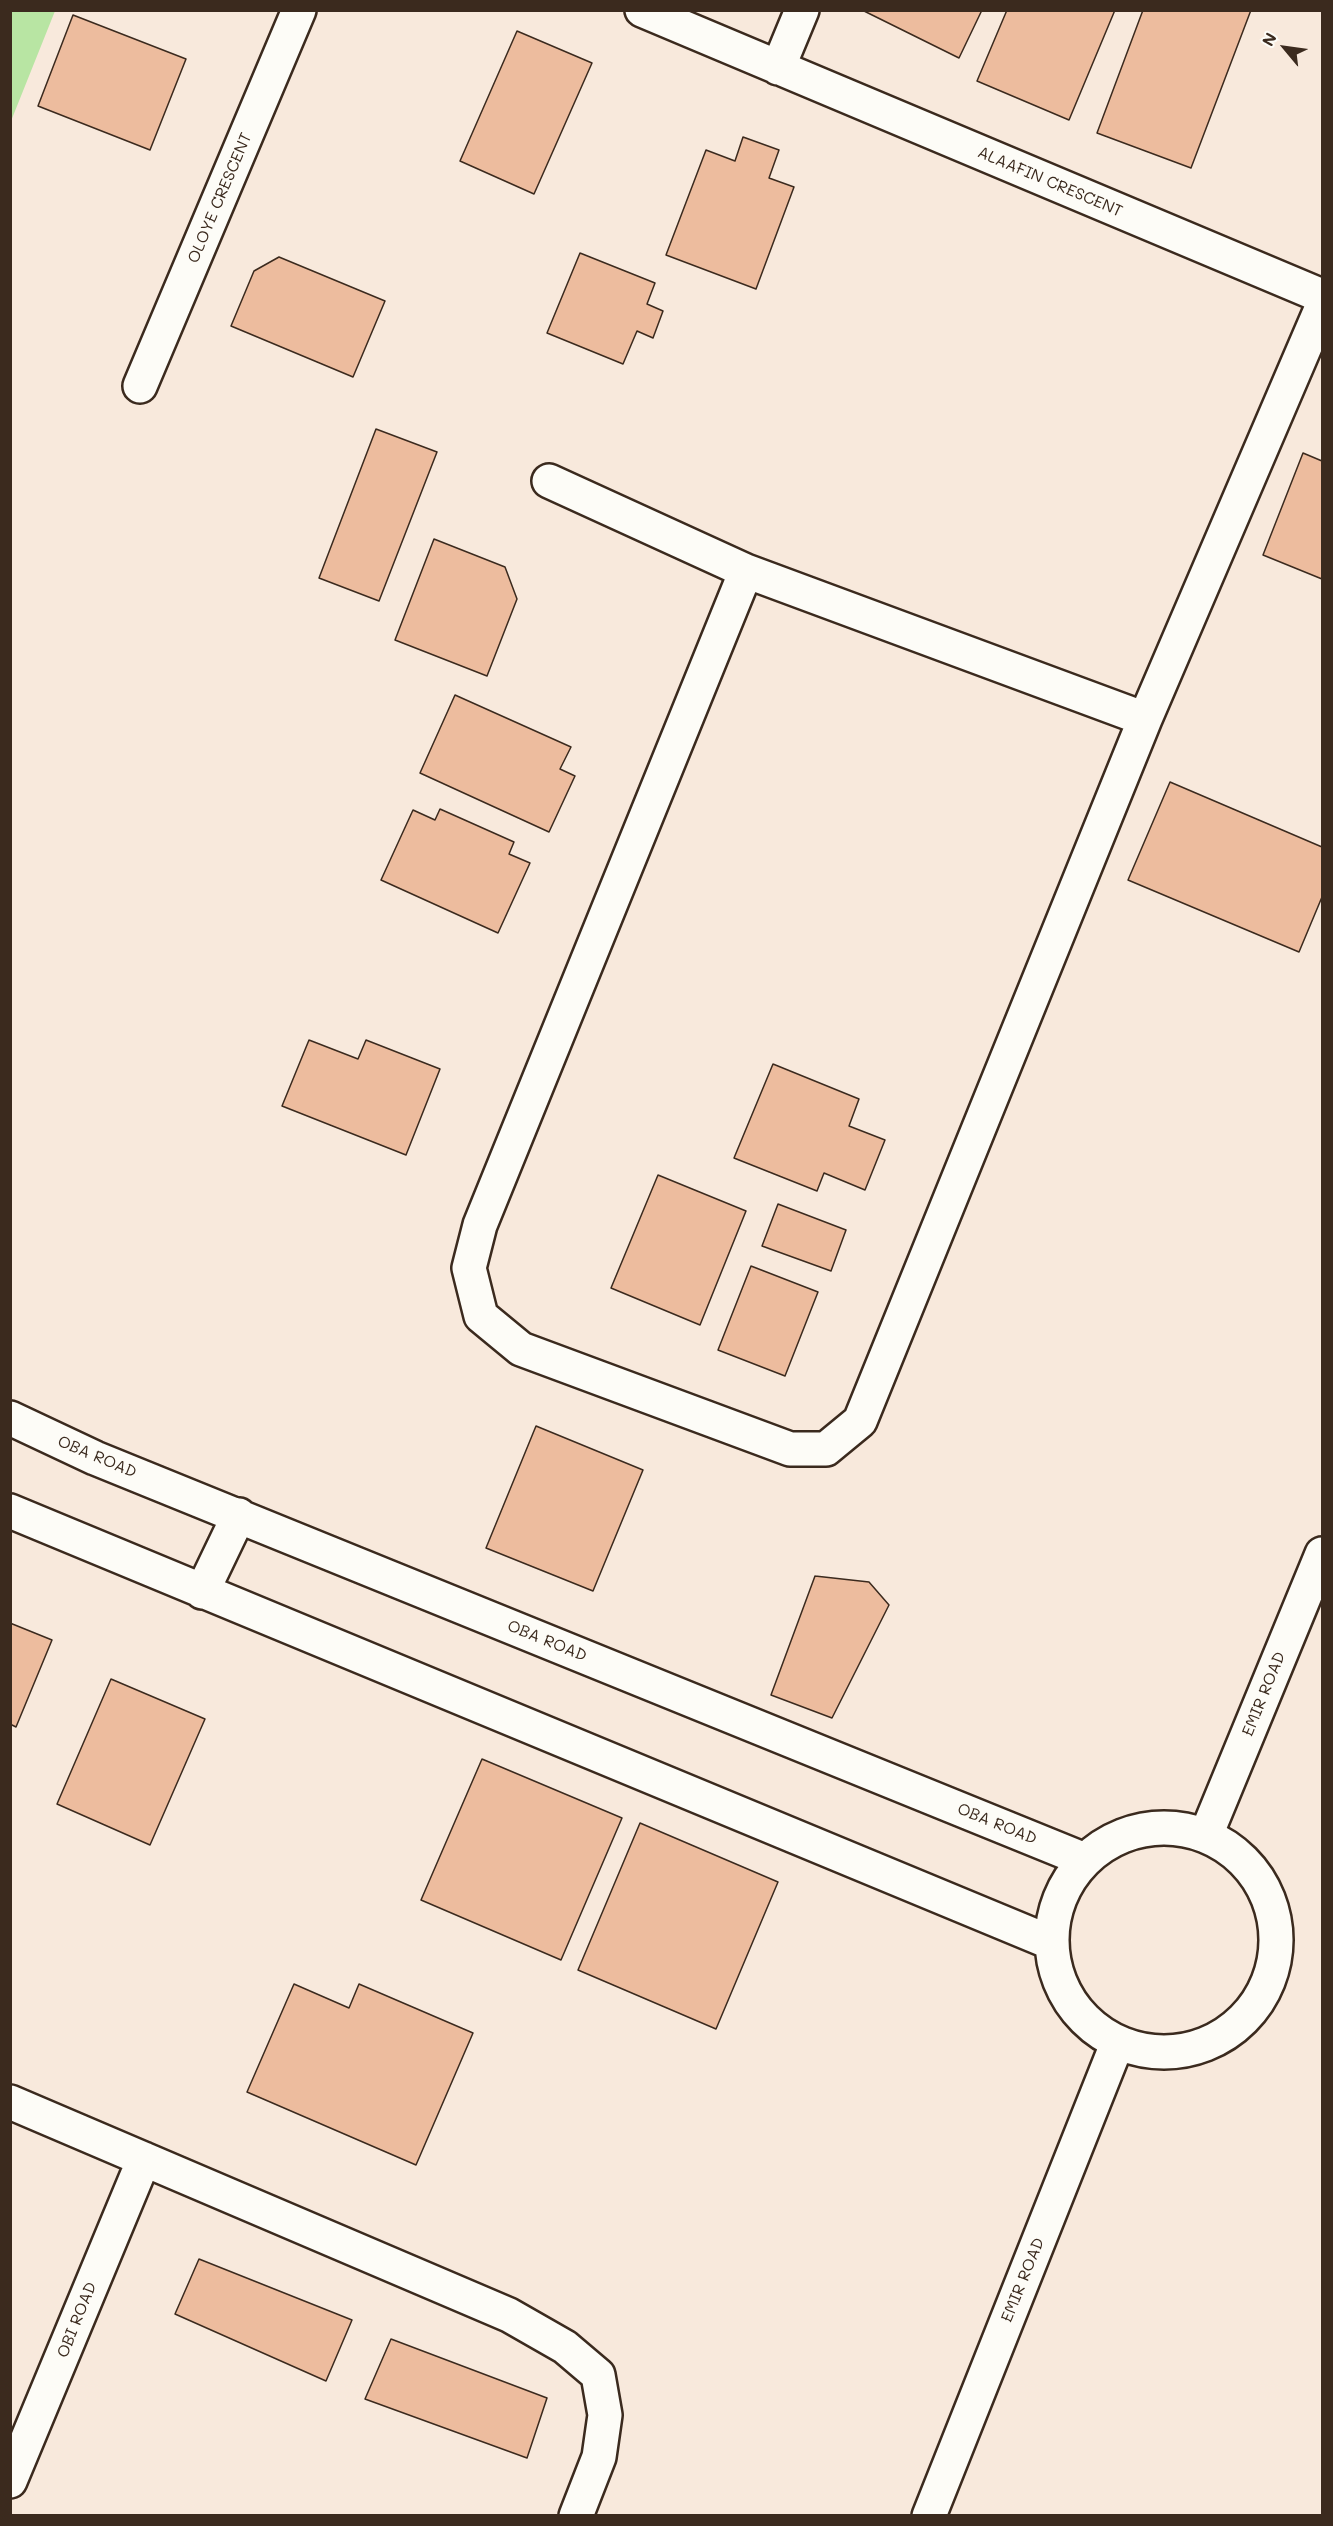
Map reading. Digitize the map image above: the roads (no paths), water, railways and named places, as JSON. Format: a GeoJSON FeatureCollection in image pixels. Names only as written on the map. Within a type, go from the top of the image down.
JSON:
{"type":"FeatureCollection","features":[{"type":"Feature","properties":{"kind":"street","name":"OLOYE CRESCENT"},"geometry":{"type":"LineString","coordinates":[[140,386],[299,10]]}},
{"type":"Feature","properties":{"kind":"street","name":"ALAAFIN CRESCENT"},"geometry":{"type":"LineString","coordinates":[[642,10],[1323,296]]}},
{"type":"Feature","properties":{"kind":"street"},"geometry":{"type":"LineString","coordinates":[[778,68],[802,10]]}},
{"type":"Feature","properties":{"kind":"street"},"geometry":{"type":"LineString","coordinates":[[746,571],[480,1225],[469,1268],[481,1316],[521,1349],[790,1449],[826,1449],[860,1421],[1145,719],[1323,307]]}},
{"type":"Feature","properties":{"kind":"street"},"geometry":{"type":"LineString","coordinates":[[549,481],[746,571],[1145,719]]}},
{"type":"Feature","properties":{"kind":"street","name":"OBA ROAD"},"geometry":{"type":"LineString","coordinates":[[12,1425],[239,1515],[1085,1860]]}},
{"type":"Feature","properties":{"kind":"street"},"geometry":{"type":"LineString","coordinates":[[10,1511],[1052,1943]]}},
{"type":"Feature","properties":{"kind":"street"},"geometry":{"type":"LineString","coordinates":[[202,1592],[239,1515]]}},
{"type":"Feature","properties":{"kind":"street","name":"EMIR ROAD"},"geometry":{"type":"LineString","coordinates":[[1206,1835],[1323,1554]]}},
{"type":"Feature","properties":{"kind":"street"},"geometry":{"type":"LineString","coordinates":[[1175,1827],[1206,1835],[1237,1854],[1261,1881],[1275,1914],[1277,1950],[1268,1985],[1249,2015],[1221,2038],[1196,2048],[1187,2051],[1152,2053],[1117,2044],[1092,2028],[1072,2006],[1058,1980],[1052,1943],[1054,1918],[1065,1887],[1085,1860],[1111,1841],[1142,1829],[1175,1827]]}},
{"type":"Feature","properties":{"kind":"street","name":"EMIR ROAD"},"geometry":{"type":"LineString","coordinates":[[929,2516],[1117,2044]]}},
{"type":"Feature","properties":{"kind":"street"},"geometry":{"type":"LineString","coordinates":[[10,2102],[509,2315],[565,2347],[598,2374],[605,2415],[599,2457],[576,2516]]}},
{"type":"Feature","properties":{"kind":"street","name":"OBI ROAD"},"geometry":{"type":"LineString","coordinates":[[10,2481],[144,2159]]}}]}
